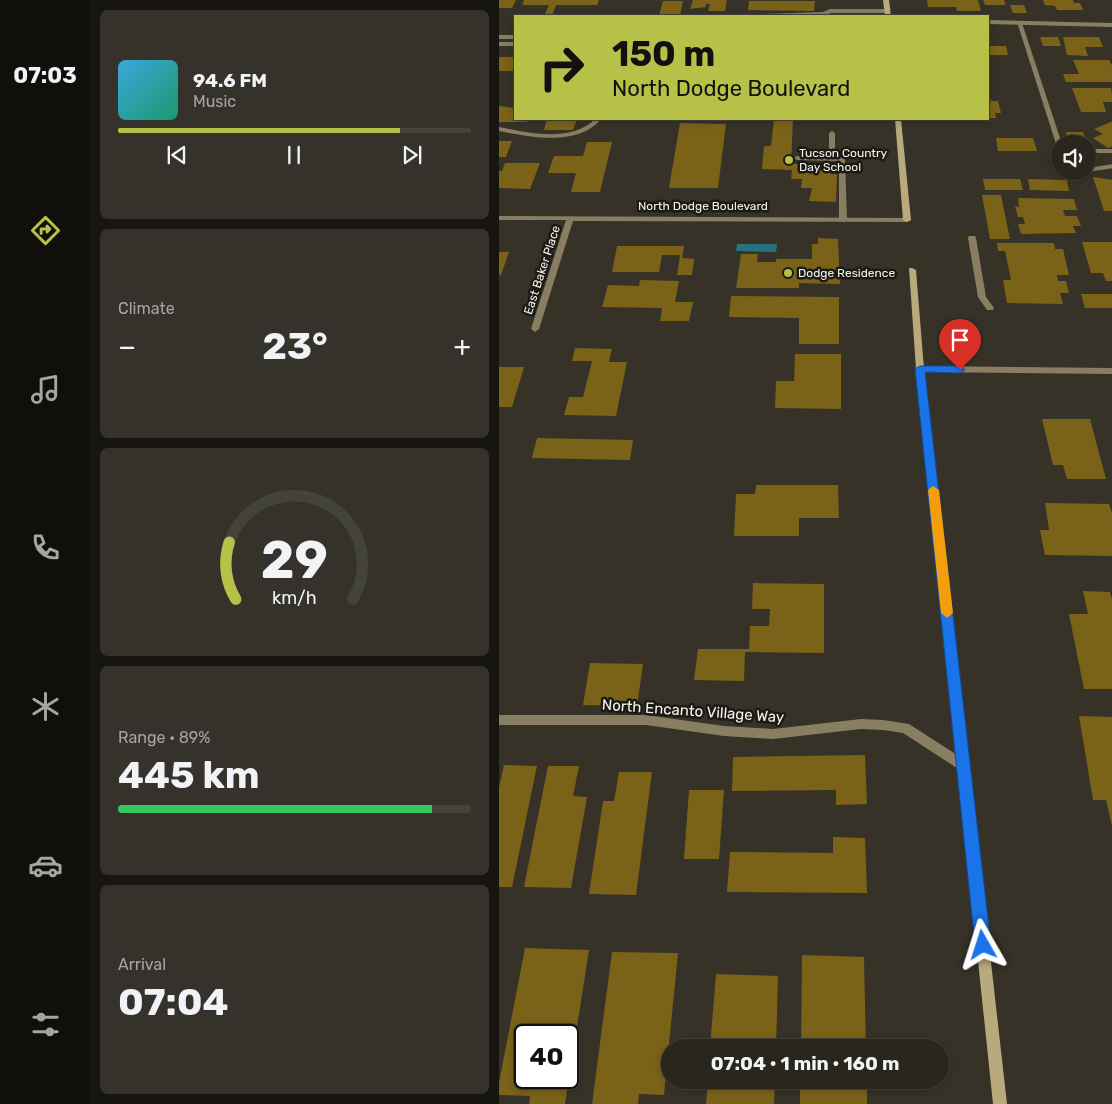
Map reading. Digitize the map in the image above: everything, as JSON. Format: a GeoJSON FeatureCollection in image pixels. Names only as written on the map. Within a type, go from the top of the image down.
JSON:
{"type":"FeatureCollection","features":[{"type":"Feature","properties":{"kind":"street"},"geometry":{"type":"LineString","coordinates":[[794,15],[824,14],[831,11],[888,14],[886,0]]}},
{"type":"Feature","properties":{"kind":"street"},"geometry":{"type":"LineString","coordinates":[[989,22],[1112,25]]}},
{"type":"Feature","properties":{"kind":"street"},"geometry":{"type":"LineString","coordinates":[[1019,23],[1056,135]]}},
{"type":"Feature","properties":{"kind":"street"},"geometry":{"type":"LineString","coordinates":[[499,37],[514,37]]}},
{"type":"Feature","properties":{"kind":"street"},"geometry":{"type":"LineString","coordinates":[[499,44],[514,44]]}},
{"type":"Feature","properties":{"kind":"street"},"geometry":{"type":"LineString","coordinates":[[499,129],[531,135],[560,135],[587,129],[594,125],[597,120]]}},
{"type":"Feature","properties":{"kind":"street","name":"North Dodge Boulevard"},"geometry":{"type":"LineString","coordinates":[[499,218],[907,220],[898,120]]}},
{"type":"Feature","properties":{"kind":"street"},"geometry":{"type":"LineString","coordinates":[[832,133],[832,158]]}},
{"type":"Feature","properties":{"kind":"street"},"geometry":{"type":"LineString","coordinates":[[1096,151],[1112,151]]}},
{"type":"Feature","properties":{"kind":"street"},"geometry":{"type":"LineString","coordinates":[[797,158],[842,159],[843,220]]}},
{"type":"Feature","properties":{"kind":"street"},"geometry":{"type":"LineString","coordinates":[[1096,169],[1112,166]]}},
{"type":"Feature","properties":{"kind":"street","name":"East Baker Place"},"geometry":{"type":"LineString","coordinates":[[535,329],[570,218]]}},
{"type":"Feature","properties":{"kind":"street"},"geometry":{"type":"LineString","coordinates":[[972,238],[982,297],[990,308]]}},
{"type":"Feature","properties":{"kind":"street"},"geometry":{"type":"LineString","coordinates":[[912,270],[920,369],[1000,1104]]}},
{"type":"Feature","properties":{"kind":"street"},"geometry":{"type":"LineString","coordinates":[[920,369],[1112,371]]}},
{"type":"Feature","properties":{"kind":"street","name":"North Encanto Village Way"},"geometry":{"type":"LineString","coordinates":[[499,720],[646,720],[773,734],[861,724],[905,728],[963,766]]}},
{"type":"Feature","properties":{"kind":"water"},"geometry":{"type":"Polygon","coordinates":[[[737,244],[777,244],[776,252],[736,251],[737,244]]]}},
{"type":"Feature","properties":{"kind":"building"},"geometry":{"type":"Polygon","coordinates":[[[499,0],[516,0],[512,8],[499,8],[499,0]]]}},
{"type":"Feature","properties":{"kind":"building"},"geometry":{"type":"Polygon","coordinates":[[[524,0],[599,0],[597,5],[556,5],[552,15],[544,15],[549,5],[522,5],[524,0]]]}},
{"type":"Feature","properties":{"kind":"building"},"geometry":{"type":"Polygon","coordinates":[[[693,0],[727,0],[725,11],[708,11],[710,4],[706,4],[706,7],[690,9],[693,0]]]}},
{"type":"Feature","properties":{"kind":"building"},"geometry":{"type":"Polygon","coordinates":[[[927,0],[978,0],[981,11],[957,11],[956,7],[928,7],[927,0]]]}},
{"type":"Feature","properties":{"kind":"building"},"geometry":{"type":"Polygon","coordinates":[[[983,0],[1004,0],[1006,5],[985,5],[983,0]]]}},
{"type":"Feature","properties":{"kind":"building"},"geometry":{"type":"Polygon","coordinates":[[[1043,0],[1073,0],[1074,3],[1080,3],[1083,10],[1057,10],[1055,6],[1045,5],[1043,0]]]}},
{"type":"Feature","properties":{"kind":"building"},"geometry":{"type":"Polygon","coordinates":[[[663,1],[683,1],[680,15],[659,15],[663,1]]]}},
{"type":"Feature","properties":{"kind":"building"},"geometry":{"type":"Polygon","coordinates":[[[749,1],[815,1],[814,11],[748,10],[749,1]]]}},
{"type":"Feature","properties":{"kind":"building"},"geometry":{"type":"Polygon","coordinates":[[[1010,5],[1024,5],[1027,13],[1013,13],[1010,5]]]}},
{"type":"Feature","properties":{"kind":"building"},"geometry":{"type":"Polygon","coordinates":[[[1040,37],[1058,37],[1061,46],[1043,46],[1040,37]]]}},
{"type":"Feature","properties":{"kind":"building"},"geometry":{"type":"Polygon","coordinates":[[[1063,37],[1099,37],[1103,47],[1085,47],[1088,56],[1067,55],[1063,37]]]}},
{"type":"Feature","properties":{"kind":"building"},"geometry":{"type":"Polygon","coordinates":[[[989,46],[1006,46],[1008,55],[989,55],[989,46]]]}},
{"type":"Feature","properties":{"kind":"building"},"geometry":{"type":"Polygon","coordinates":[[[499,57],[514,57],[514,71],[499,71],[499,57]]]}},
{"type":"Feature","properties":{"kind":"building"},"geometry":{"type":"Polygon","coordinates":[[[1073,60],[1109,60],[1113,67],[1113,82],[1066,82],[1063,74],[1079,74],[1073,60]]]}},
{"type":"Feature","properties":{"kind":"building"},"geometry":{"type":"Polygon","coordinates":[[[1072,88],[1111,88],[1113,102],[1103,102],[1106,112],[1081,112],[1072,88]]]}},
{"type":"Feature","properties":{"kind":"building"},"geometry":{"type":"Polygon","coordinates":[[[989,95],[991,101],[998,101],[1001,113],[995,113],[996,118],[989,118],[989,95]]]}},
{"type":"Feature","properties":{"kind":"building"},"geometry":{"type":"Polygon","coordinates":[[[499,106],[514,108],[514,120],[528,120],[527,122],[499,122],[499,106]]]}},
{"type":"Feature","properties":{"kind":"building"},"geometry":{"type":"Polygon","coordinates":[[[547,120],[577,120],[573,130],[544,130],[547,120]]]}},
{"type":"Feature","properties":{"kind":"building"},"geometry":{"type":"Polygon","coordinates":[[[774,120],[793,120],[791,164],[830,163],[830,174],[837,174],[836,202],[809,201],[812,188],[801,188],[802,179],[791,179],[792,170],[762,169],[764,146],[771,146],[774,120]]]}},
{"type":"Feature","properties":{"kind":"building"},"geometry":{"type":"Polygon","coordinates":[[[1113,121],[1113,146],[1108,148],[1096,140],[1096,137],[1103,134],[1094,129],[1113,121]]]}},
{"type":"Feature","properties":{"kind":"building"},"geometry":{"type":"Polygon","coordinates":[[[680,123],[726,124],[718,188],[669,188],[680,123]]]}},
{"type":"Feature","properties":{"kind":"building"},"geometry":{"type":"Polygon","coordinates":[[[1066,132],[1083,132],[1084,135],[1067,135],[1066,132]]]}},
{"type":"Feature","properties":{"kind":"building"},"geometry":{"type":"Polygon","coordinates":[[[996,138],[1033,138],[1037,151],[998,151],[996,138]]]}},
{"type":"Feature","properties":{"kind":"building"},"geometry":{"type":"Polygon","coordinates":[[[499,141],[512,141],[506,157],[499,157],[499,141]]]}},
{"type":"Feature","properties":{"kind":"building"},"geometry":{"type":"Polygon","coordinates":[[[587,142],[612,142],[600,192],[571,192],[576,173],[548,173],[554,156],[583,156],[587,142]]]}},
{"type":"Feature","properties":{"kind":"building"},"geometry":{"type":"Polygon","coordinates":[[[505,163],[540,163],[530,189],[499,188],[499,171],[502,171],[505,163]]]}},
{"type":"Feature","properties":{"kind":"building"},"geometry":{"type":"Polygon","coordinates":[[[1096,177],[1113,180],[1113,211],[1104,211],[1094,180],[1096,180],[1096,177]]]}},
{"type":"Feature","properties":{"kind":"building"},"geometry":{"type":"Polygon","coordinates":[[[983,179],[1020,179],[1023,190],[985,190],[983,179]]]}},
{"type":"Feature","properties":{"kind":"building"},"geometry":{"type":"Polygon","coordinates":[[[1028,179],[1067,180],[1069,191],[1030,190],[1028,179]]]}},
{"type":"Feature","properties":{"kind":"building"},"geometry":{"type":"Polygon","coordinates":[[[982,195],[1001,195],[1010,239],[990,239],[982,195]]]}},
{"type":"Feature","properties":{"kind":"building"},"geometry":{"type":"Polygon","coordinates":[[[1018,198],[1074,199],[1077,210],[1063,210],[1065,216],[1077,216],[1081,226],[1073,226],[1076,233],[1021,234],[1018,224],[1025,224],[1023,217],[1018,217],[1015,206],[1019,207],[1018,198]]]}},
{"type":"Feature","properties":{"kind":"building","name":"Dodge Residence"},"geometry":{"type":"Polygon","coordinates":[[[818,238],[838,239],[840,284],[799,283],[799,288],[736,288],[741,254],[758,254],[757,262],[776,262],[776,259],[812,259],[812,244],[818,244],[818,238]]]}},
{"type":"Feature","properties":{"kind":"building"},"geometry":{"type":"Polygon","coordinates":[[[1082,242],[1112,242],[1113,281],[1106,281],[1103,273],[1091,273],[1082,242]]]}},
{"type":"Feature","properties":{"kind":"building"},"geometry":{"type":"Polygon","coordinates":[[[997,243],[1054,243],[1055,249],[1063,249],[1069,275],[1057,275],[1058,281],[1066,281],[1069,293],[1060,293],[1063,304],[1007,303],[1003,280],[1011,280],[1005,251],[998,251],[997,243]]]}},
{"type":"Feature","properties":{"kind":"building"},"geometry":{"type":"Polygon","coordinates":[[[617,246],[684,246],[682,258],[694,259],[692,275],[677,275],[680,255],[662,255],[659,272],[612,272],[617,246]]]}},
{"type":"Feature","properties":{"kind":"building"},"geometry":{"type":"Polygon","coordinates":[[[499,252],[509,252],[501,275],[499,275],[499,252]]]}},
{"type":"Feature","properties":{"kind":"building"},"geometry":{"type":"Polygon","coordinates":[[[640,280],[679,281],[675,302],[693,302],[689,321],[660,321],[662,308],[602,307],[608,285],[639,286],[640,280]]]}},
{"type":"Feature","properties":{"kind":"building"},"geometry":{"type":"Polygon","coordinates":[[[1081,294],[1113,294],[1113,308],[1085,308],[1081,294]]]}},
{"type":"Feature","properties":{"kind":"building"},"geometry":{"type":"Polygon","coordinates":[[[731,296],[839,297],[839,344],[799,344],[799,318],[729,317],[731,296]]]}},
{"type":"Feature","properties":{"kind":"building"},"geometry":{"type":"Polygon","coordinates":[[[575,348],[612,349],[609,362],[627,362],[616,416],[564,415],[569,397],[583,397],[592,361],[572,361],[575,348]]]}},
{"type":"Feature","properties":{"kind":"building"},"geometry":{"type":"Polygon","coordinates":[[[795,354],[841,354],[841,409],[775,408],[776,381],[794,381],[795,354]]]}},
{"type":"Feature","properties":{"kind":"building"},"geometry":{"type":"Polygon","coordinates":[[[499,367],[524,367],[512,407],[499,407],[499,367]]]}},
{"type":"Feature","properties":{"kind":"building"},"geometry":{"type":"Polygon","coordinates":[[[1042,419],[1090,419],[1106,479],[1067,479],[1063,465],[1053,465],[1042,419]]]}},
{"type":"Feature","properties":{"kind":"building"},"geometry":{"type":"Polygon","coordinates":[[[537,438],[633,440],[630,460],[532,458],[537,438]]]}},
{"type":"Feature","properties":{"kind":"building"},"geometry":{"type":"Polygon","coordinates":[[[756,485],[838,485],[839,518],[799,518],[799,536],[734,536],[736,494],[755,494],[756,485]]]}},
{"type":"Feature","properties":{"kind":"building"},"geometry":{"type":"Polygon","coordinates":[[[1045,503],[1109,504],[1113,516],[1113,556],[1045,555],[1040,530],[1049,530],[1045,503]]]}},
{"type":"Feature","properties":{"kind":"building"},"geometry":{"type":"Polygon","coordinates":[[[753,583],[824,584],[824,653],[745,652],[744,681],[694,680],[698,649],[749,649],[750,626],[769,626],[770,609],[752,609],[753,583]]]}},
{"type":"Feature","properties":{"kind":"building"},"geometry":{"type":"Polygon","coordinates":[[[1083,591],[1110,592],[1113,603],[1113,689],[1084,689],[1069,614],[1088,614],[1083,591]]]}},
{"type":"Feature","properties":{"kind":"building"},"geometry":{"type":"Polygon","coordinates":[[[590,663],[643,664],[637,706],[583,705],[590,663]]]}},
{"type":"Feature","properties":{"kind":"building"},"geometry":{"type":"Polygon","coordinates":[[[1079,716],[1113,717],[1113,831],[1106,800],[1093,800],[1079,716]]]}},
{"type":"Feature","properties":{"kind":"building"},"geometry":{"type":"Polygon","coordinates":[[[865,755],[867,804],[836,805],[836,790],[732,791],[733,757],[865,755]]]}},
{"type":"Feature","properties":{"kind":"building"},"geometry":{"type":"Polygon","coordinates":[[[504,765],[537,766],[512,887],[499,887],[499,787],[504,765]]]}},
{"type":"Feature","properties":{"kind":"building"},"geometry":{"type":"Polygon","coordinates":[[[548,766],[579,766],[573,796],[587,797],[571,888],[524,887],[548,766]]]}},
{"type":"Feature","properties":{"kind":"building"},"geometry":{"type":"Polygon","coordinates":[[[619,772],[652,772],[636,895],[589,894],[603,801],[614,801],[619,772]]]}},
{"type":"Feature","properties":{"kind":"building"},"geometry":{"type":"Polygon","coordinates":[[[689,790],[724,790],[719,859],[684,859],[689,790]]]}},
{"type":"Feature","properties":{"kind":"building"},"geometry":{"type":"Polygon","coordinates":[[[833,837],[865,838],[867,893],[727,892],[730,852],[833,853],[833,837]]]}},
{"type":"Feature","properties":{"kind":"building"},"geometry":{"type":"Polygon","coordinates":[[[525,948],[589,950],[577,1024],[514,1024],[514,1089],[567,1089],[565,1104],[529,1104],[530,1096],[499,1095],[499,1083],[525,948]]]}},
{"type":"Feature","properties":{"kind":"building"},"geometry":{"type":"Polygon","coordinates":[[[612,952],[678,953],[670,1039],[661,1039],[661,1089],[665,1089],[664,1095],[639,1094],[638,1104],[592,1104],[612,952]]]}},
{"type":"Feature","properties":{"kind":"building"},"geometry":{"type":"Polygon","coordinates":[[[802,955],[864,957],[866,1039],[801,1039],[802,955]]]}},
{"type":"Feature","properties":{"kind":"building"},"geometry":{"type":"Polygon","coordinates":[[[716,974],[778,976],[776,1039],[711,1039],[716,974]]]}},
{"type":"Feature","properties":{"kind":"building"},"geometry":{"type":"Polygon","coordinates":[[[707,1089],[775,1089],[774,1104],[706,1104],[707,1089]]]}},
{"type":"Feature","properties":{"kind":"building"},"geometry":{"type":"Polygon","coordinates":[[[800,1089],[867,1089],[867,1104],[800,1104],[800,1089]]]}},
{"type":"Feature","properties":{"kind":"slow traffic"},"geometry":{"type":"LineString","coordinates":[[933,490],[947,613]]}},
{"type":"Feature","properties":{"kind":"place","name":"Tucson Country Day School"},"geometry":{"type":"Point","coordinates":[789,160]}},
{"type":"Feature","properties":{"kind":"place","name":"Dodge Residence"},"geometry":{"type":"Point","coordinates":[788,273]}},
{"type":"Feature","properties":{"kind":"route"},"geometry":{"type":"LineString","coordinates":[[960,370],[920,369],[983,945]]}}]}
